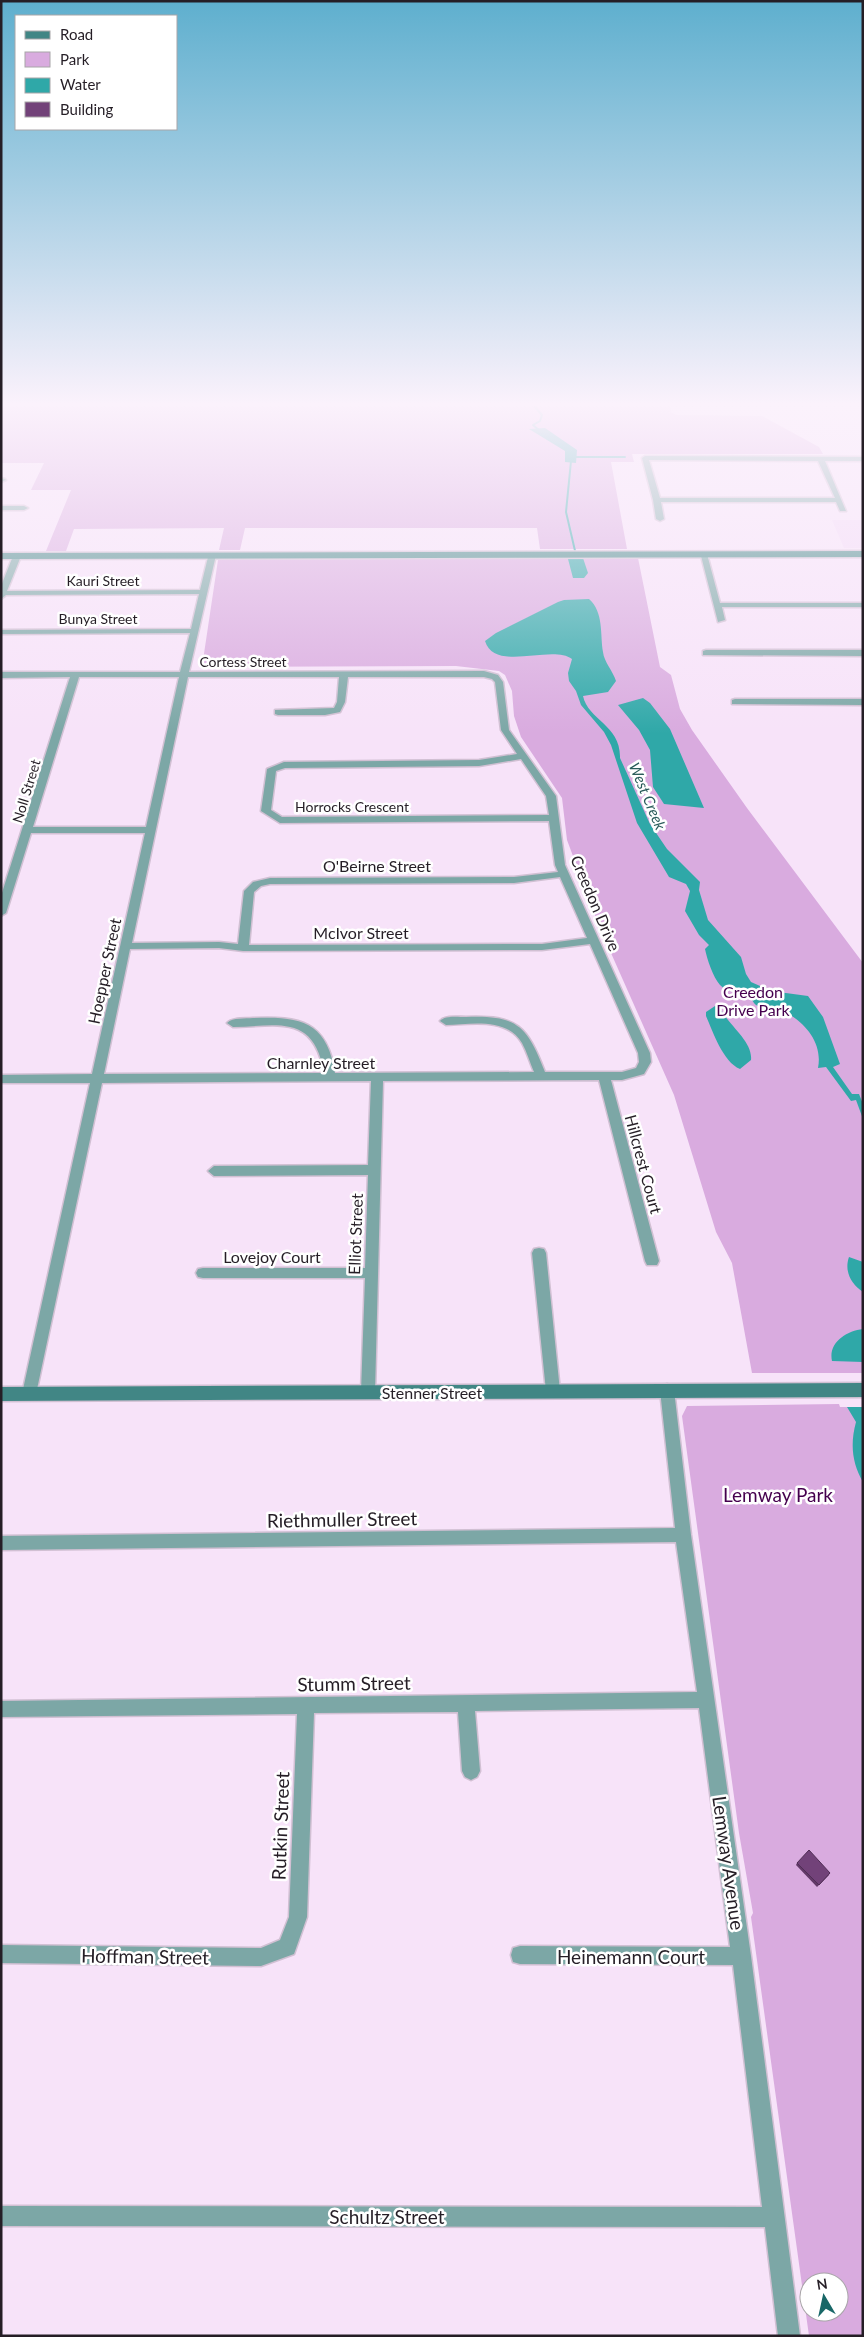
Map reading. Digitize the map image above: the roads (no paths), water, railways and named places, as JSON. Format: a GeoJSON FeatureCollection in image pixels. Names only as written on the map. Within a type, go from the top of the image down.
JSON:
{"type":"FeatureCollection","features":[{"type":"Feature","properties":{"kind":"street"},"geometry":{"type":"LineString","coordinates":[[703,554],[721,620]]}},
{"type":"Feature","properties":{"kind":"street"},"geometry":{"type":"LineString","coordinates":[[1,556],[863,554]]}},
{"type":"Feature","properties":{"kind":"street","name":"Hoepper Street"},"geometry":{"type":"LineString","coordinates":[[29,1394],[184,675],[212,555]]}},
{"type":"Feature","properties":{"kind":"street"},"geometry":{"type":"LineString","coordinates":[[2,595],[17,556]]}},
{"type":"Feature","properties":{"kind":"street","name":"Kauri Street"},"geometry":{"type":"LineString","coordinates":[[2,595],[203,592]]}},
{"type":"Feature","properties":{"kind":"street"},"geometry":{"type":"LineString","coordinates":[[718,605],[863,605]]}},
{"type":"Feature","properties":{"kind":"street","name":"Bunya Street"},"geometry":{"type":"LineString","coordinates":[[1,632],[194,631]]}},
{"type":"Feature","properties":{"kind":"street"},"geometry":{"type":"LineString","coordinates":[[706,653],[863,654]]}},
{"type":"Feature","properties":{"kind":"street"},"geometry":{"type":"LineString","coordinates":[[278,712],[325,712],[337,710],[341,702],[344,674]]}},
{"type":"Feature","properties":{"kind":"street","name":"Cortess Street"},"geometry":{"type":"LineString","coordinates":[[1,675],[484,674]]}},
{"type":"Feature","properties":{"kind":"street","name":"Creedon Drive"},"geometry":{"type":"LineString","coordinates":[[484,674],[495,677],[499,682],[505,730],[551,796],[560,865],[644,1053],[645,1062],[640,1071]]}},
{"type":"Feature","properties":{"kind":"street","name":"Noll Street"},"geometry":{"type":"LineString","coordinates":[[1,913],[75,676]]}},
{"type":"Feature","properties":{"kind":"street"},"geometry":{"type":"LineString","coordinates":[[735,702],[863,702]]}},
{"type":"Feature","properties":{"kind":"street","name":"Horrocks Crescent"},"geometry":{"type":"LineString","coordinates":[[522,756],[479,763],[284,765],[272,770],[266,810],[280,820],[554,818]]}},
{"type":"Feature","properties":{"kind":"street"},"geometry":{"type":"LineString","coordinates":[[28,830],[151,830]]}},
{"type":"Feature","properties":{"kind":"street","name":"O'Beirne Street"},"geometry":{"type":"LineString","coordinates":[[243,948],[249,891],[257,884],[264,882],[514,880],[564,874]]}},
{"type":"Feature","properties":{"kind":"street","name":"McIvor Street"},"geometry":{"type":"LineString","coordinates":[[127,946],[219,944],[243,948],[542,948],[595,940]]}},
{"type":"Feature","properties":{"kind":"street"},"geometry":{"type":"LineString","coordinates":[[446,1021],[492,1021],[514,1027],[526,1038],[541,1076]]}},
{"type":"Feature","properties":{"kind":"street"},"geometry":{"type":"LineString","coordinates":[[233,1023],[289,1023],[303,1026],[311,1032],[325,1055],[329,1064],[330,1077]]}},
{"type":"Feature","properties":{"kind":"street","name":"Charnley Street"},"geometry":{"type":"LineString","coordinates":[[1,1079],[604,1076],[630,1075],[640,1071]]}},
{"type":"Feature","properties":{"kind":"street","name":"Hillcrest Court"},"geometry":{"type":"LineString","coordinates":[[604,1076],[652,1261]]}},
{"type":"Feature","properties":{"kind":"street","name":"Elliot Street"},"geometry":{"type":"LineString","coordinates":[[368,1392],[377,1078]]}},
{"type":"Feature","properties":{"kind":"street"},"geometry":{"type":"LineString","coordinates":[[214,1171],[374,1170]]}},
{"type":"Feature","properties":{"kind":"street"},"geometry":{"type":"LineString","coordinates":[[539,1253],[554,1391]]}},
{"type":"Feature","properties":{"kind":"street","name":"Lovejoy Court"},"geometry":{"type":"LineString","coordinates":[[202,1273],[370,1273]]}},
{"type":"Feature","properties":{"kind":"street","name":"Lemway Avenue"},"geometry":{"type":"LineString","coordinates":[[667,1390],[683,1535],[742,1956],[789,2336]]}},
{"type":"Feature","properties":{"kind":"street","name":"Stenner Street"},"geometry":{"type":"LineString","coordinates":[[1,1394],[863,1390]]}},
{"type":"Feature","properties":{"kind":"street","name":"Riethmuller Street"},"geometry":{"type":"LineString","coordinates":[[1,1543],[683,1535]]}},
{"type":"Feature","properties":{"kind":"street","name":"Stumm Street"},"geometry":{"type":"LineString","coordinates":[[1,1709],[707,1700]]}},
{"type":"Feature","properties":{"kind":"street"},"geometry":{"type":"LineString","coordinates":[[466,1702],[471,1771]]}},
{"type":"Feature","properties":{"kind":"street","name":"Rutkin Street"},"geometry":{"type":"LineString","coordinates":[[287,1947],[298,1917],[306,1705]]}},
{"type":"Feature","properties":{"kind":"street","name":"Hoffman Street"},"geometry":{"type":"LineString","coordinates":[[1,1954],[261,1957],[287,1947]]}},
{"type":"Feature","properties":{"kind":"street","name":"Heinemann Court"},"geometry":{"type":"LineString","coordinates":[[520,1956],[742,1956]]}},
{"type":"Feature","properties":{"kind":"street","name":"Schultz Street"},"geometry":{"type":"LineString","coordinates":[[1,2216],[773,2217]]}},
{"type":"Feature","properties":{"kind":"water"},"geometry":{"type":"Polygon","coordinates":[[[571,557],[583,558],[588,573],[584,578],[573,578],[568,559],[571,557]]]}},
{"type":"Feature","properties":{"kind":"water"},"geometry":{"type":"Polygon","coordinates":[[[589,599],[597,610],[604,656],[616,681],[608,692],[583,696],[586,704],[615,738],[619,747],[620,758],[650,824],[667,849],[700,882],[699,890],[708,920],[741,957],[746,974],[751,982],[771,991],[808,996],[823,1017],[840,1064],[833,1067],[852,1094],[859,1094],[863,1104],[863,1119],[856,1100],[851,1101],[826,1067],[818,1068],[819,1057],[813,1037],[799,1021],[771,1006],[756,1005],[748,996],[723,988],[717,982],[705,949],[709,945],[699,935],[685,911],[690,891],[686,884],[669,877],[637,823],[611,745],[604,732],[581,705],[576,691],[569,681],[568,673],[572,659],[563,655],[551,654],[511,657],[500,655],[491,650],[485,641],[496,633],[558,602],[589,599]]]}},
{"type":"Feature","properties":{"kind":"water"},"geometry":{"type":"Polygon","coordinates":[[[643,698],[650,703],[670,729],[704,808],[664,804],[653,787],[650,750],[639,730],[618,705],[643,698]]]}},
{"type":"Feature","properties":{"kind":"water"},"geometry":{"type":"Polygon","coordinates":[[[715,1006],[720,1008],[744,1040],[751,1053],[751,1060],[740,1069],[724,1053],[715,1038],[706,1016],[706,1012],[715,1006]]]}},
{"type":"Feature","properties":{"kind":"water"},"geometry":{"type":"Polygon","coordinates":[[[849,1257],[863,1262],[863,1292],[852,1281],[848,1272],[849,1257]]]}},
{"type":"Feature","properties":{"kind":"water"},"geometry":{"type":"Polygon","coordinates":[[[863,1329],[863,1362],[832,1361],[831,1355],[836,1343],[850,1332],[863,1329]]]}},
{"type":"Feature","properties":{"kind":"water"},"geometry":{"type":"Polygon","coordinates":[[[847,1407],[863,1407],[863,1482],[856,1468],[853,1453],[856,1422],[847,1407]]]}},
{"type":"Feature","properties":{"kind":"waterway","name":"West Creek"},"geometry":{"type":"LineString","coordinates":[[567,516],[576,555]]}},
{"type":"Feature","properties":{"kind":"park label","name":"Creedon Drive Park"},"geometry":{"type":"Point","coordinates":[753,1000]}},
{"type":"Feature","properties":{"kind":"park label","name":"Lemway Park"},"geometry":{"type":"Point","coordinates":[778,1494]}}]}
